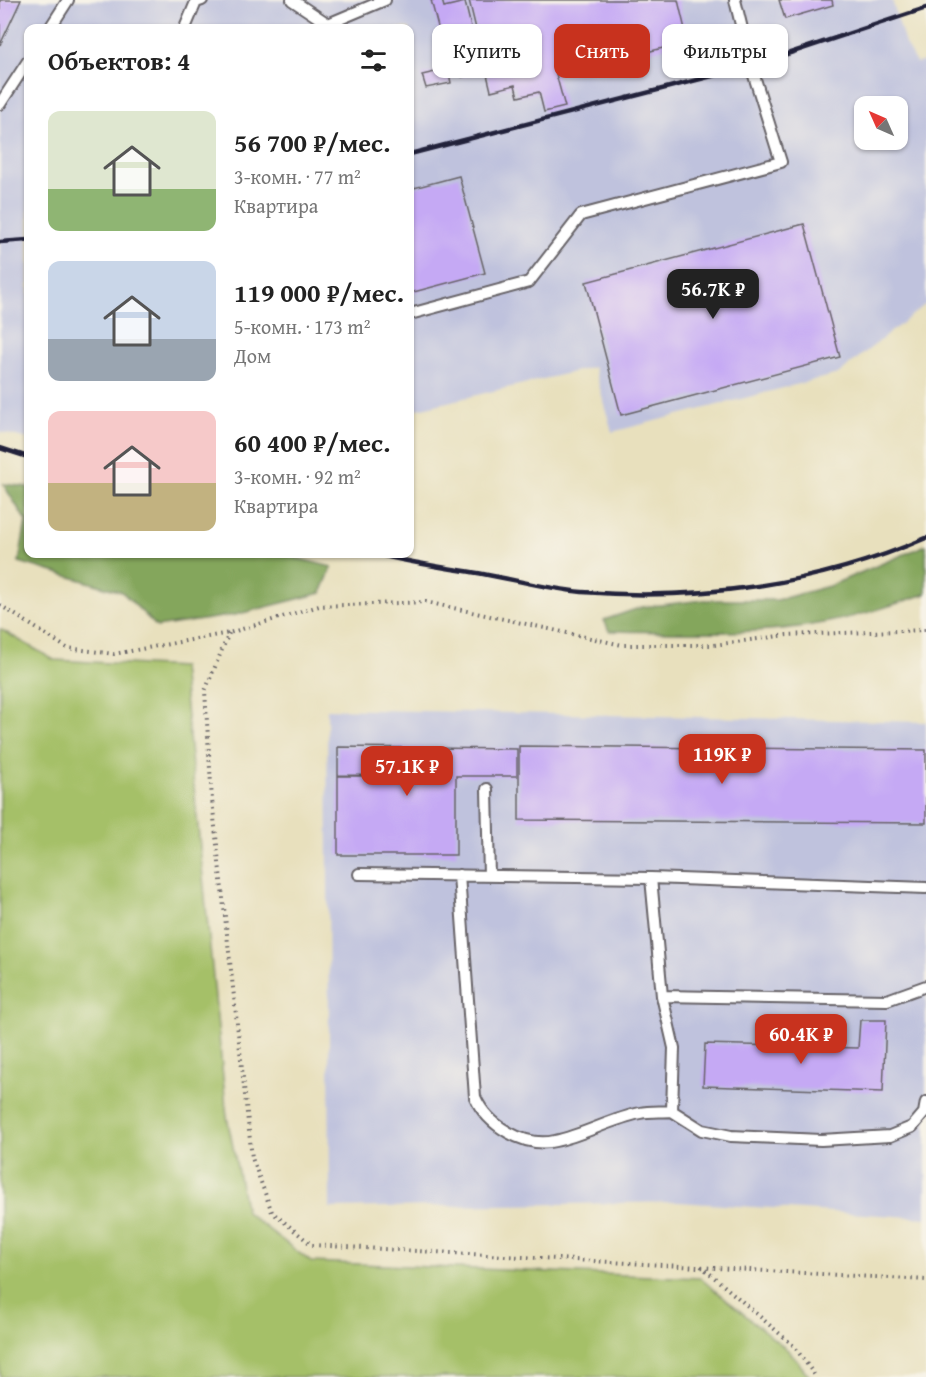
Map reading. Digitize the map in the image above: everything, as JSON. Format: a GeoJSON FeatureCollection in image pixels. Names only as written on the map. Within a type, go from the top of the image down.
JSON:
{"type":"FeatureCollection","features":[{"type":"Feature","properties":{"kind":"lane"},"geometry":{"type":"LineString","coordinates":[[53,24],[68,0]]}},
{"type":"Feature","properties":{"kind":"lane"},"geometry":{"type":"LineString","coordinates":[[187,24],[196,2],[202,0]]}},
{"type":"Feature","properties":{"kind":"lane"},"geometry":{"type":"LineString","coordinates":[[292,0],[328,24],[385,0]]}},
{"type":"Feature","properties":{"kind":"lane"},"geometry":{"type":"LineString","coordinates":[[414,313],[529,282],[582,215],[780,162],[751,66],[735,0]]}},
{"type":"Feature","properties":{"kind":"lane"},"geometry":{"type":"LineString","coordinates":[[0,104],[24,67]]}},
{"type":"Feature","properties":{"kind":"lane"},"geometry":{"type":"LineString","coordinates":[[487,789],[489,876]]}},
{"type":"Feature","properties":{"kind":"lane"},"geometry":{"type":"LineString","coordinates":[[359,874],[651,879],[926,888]]}},
{"type":"Feature","properties":{"kind":"lane"},"geometry":{"type":"LineString","coordinates":[[459,875],[475,1097],[481,1112],[512,1134],[554,1142],[640,1113],[672,1111],[702,1130],[731,1136],[821,1140],[890,1136],[912,1127],[925,1109]]}},
{"type":"Feature","properties":{"kind":"lane"},"geometry":{"type":"LineString","coordinates":[[651,879],[662,996],[674,1048],[672,1111]]}},
{"type":"Feature","properties":{"kind":"lane"},"geometry":{"type":"LineString","coordinates":[[662,996],[887,1000],[926,986]]}},
{"type":"Feature","properties":{"kind":"path"},"geometry":{"type":"LineString","coordinates":[[0,605],[67,648],[114,654],[230,633],[319,606],[426,602],[622,645],[714,645],[787,635],[926,630]]}},
{"type":"Feature","properties":{"kind":"path"},"geometry":{"type":"LineString","coordinates":[[230,633],[205,691],[212,800],[252,1158],[272,1212],[312,1245],[926,1280]]}},
{"type":"Feature","properties":{"kind":"path"},"geometry":{"type":"LineString","coordinates":[[701,1266],[794,1346],[816,1377]]}},
{"type":"Feature","properties":{"kind":"shaded area"},"geometry":{"type":"Polygon","coordinates":[[[0,0],[892,0],[905,44],[916,63],[926,61],[926,304],[838,374],[612,432],[594,367],[414,410],[414,24],[24,24],[24,438],[0,432],[0,0]]]}},
{"type":"Feature","properties":{"kind":"shaded area"},"geometry":{"type":"Polygon","coordinates":[[[327,709],[926,722],[926,1218],[678,1202],[330,1208],[327,709]]]}},
{"type":"Feature","properties":{"kind":"green space"},"geometry":{"type":"Polygon","coordinates":[[[3,484],[24,487],[24,518],[3,484]]]}},
{"type":"Feature","properties":{"kind":"green space"},"geometry":{"type":"Polygon","coordinates":[[[24,533],[24,558],[296,558],[332,567],[321,593],[235,615],[157,627],[122,592],[19,562],[24,533]]]}},
{"type":"Feature","properties":{"kind":"green space"},"geometry":{"type":"Polygon","coordinates":[[[926,545],[926,594],[853,617],[785,629],[726,632],[609,631],[604,620],[642,607],[704,600],[777,600],[829,586],[926,545]]]}},
{"type":"Feature","properties":{"kind":"green space"},"geometry":{"type":"Polygon","coordinates":[[[0,629],[54,660],[182,667],[227,1117],[246,1212],[311,1262],[700,1278],[790,1352],[810,1377],[0,1377],[0,629]]]}},
{"type":"Feature","properties":{"kind":"building"},"geometry":{"type":"Polygon","coordinates":[[[0,0],[21,0],[0,45],[0,0]]]}},
{"type":"Feature","properties":{"kind":"building"},"geometry":{"type":"Polygon","coordinates":[[[431,0],[442,0],[444,7],[465,2],[470,24],[437,24],[431,0]]]}},
{"type":"Feature","properties":{"kind":"building"},"geometry":{"type":"Polygon","coordinates":[[[469,0],[678,0],[684,24],[662,24],[662,48],[650,51],[650,24],[554,24],[554,78],[557,78],[565,107],[544,112],[539,92],[518,97],[515,85],[491,91],[488,78],[542,78],[542,24],[475,24],[469,0]]]}},
{"type":"Feature","properties":{"kind":"building"},"geometry":{"type":"Polygon","coordinates":[[[779,0],[832,0],[833,5],[785,19],[779,0]]]}},
{"type":"Feature","properties":{"kind":"building"},"geometry":{"type":"Polygon","coordinates":[[[432,73],[432,78],[450,78],[451,83],[426,88],[422,75],[432,73]]]}},
{"type":"Feature","properties":{"kind":"building"},"geometry":{"type":"Polygon","coordinates":[[[459,176],[485,273],[414,292],[414,188],[459,176]]]}},
{"type":"Feature","properties":{"kind":"building"},"geometry":{"type":"Polygon","coordinates":[[[804,224],[840,357],[621,415],[586,282],[804,224]]]}},
{"type":"Feature","properties":{"kind":"building"},"geometry":{"type":"Polygon","coordinates":[[[519,746],[926,750],[926,823],[519,820],[519,746]]]}},
{"type":"Feature","properties":{"kind":"building"},"geometry":{"type":"Polygon","coordinates":[[[338,747],[517,749],[517,776],[456,776],[456,855],[338,855],[338,776],[434,776],[338,775],[338,747]]]}},
{"type":"Feature","properties":{"kind":"building"},"geometry":{"type":"Polygon","coordinates":[[[860,1020],[886,1020],[883,1092],[703,1086],[705,1044],[858,1048],[860,1020]]]}},
{"type":"Feature","properties":{"kind":"railway"},"geometry":{"type":"LineString","coordinates":[[414,153],[751,66],[926,8]]}},
{"type":"Feature","properties":{"kind":"railway"},"geometry":{"type":"LineString","coordinates":[[0,242],[24,240]]}},
{"type":"Feature","properties":{"kind":"railway"},"geometry":{"type":"LineString","coordinates":[[0,448],[24,456]]}},
{"type":"Feature","properties":{"kind":"railway"},"geometry":{"type":"LineString","coordinates":[[394,558],[570,591],[670,594],[757,586],[801,578],[843,568],[926,538]]}}]}
